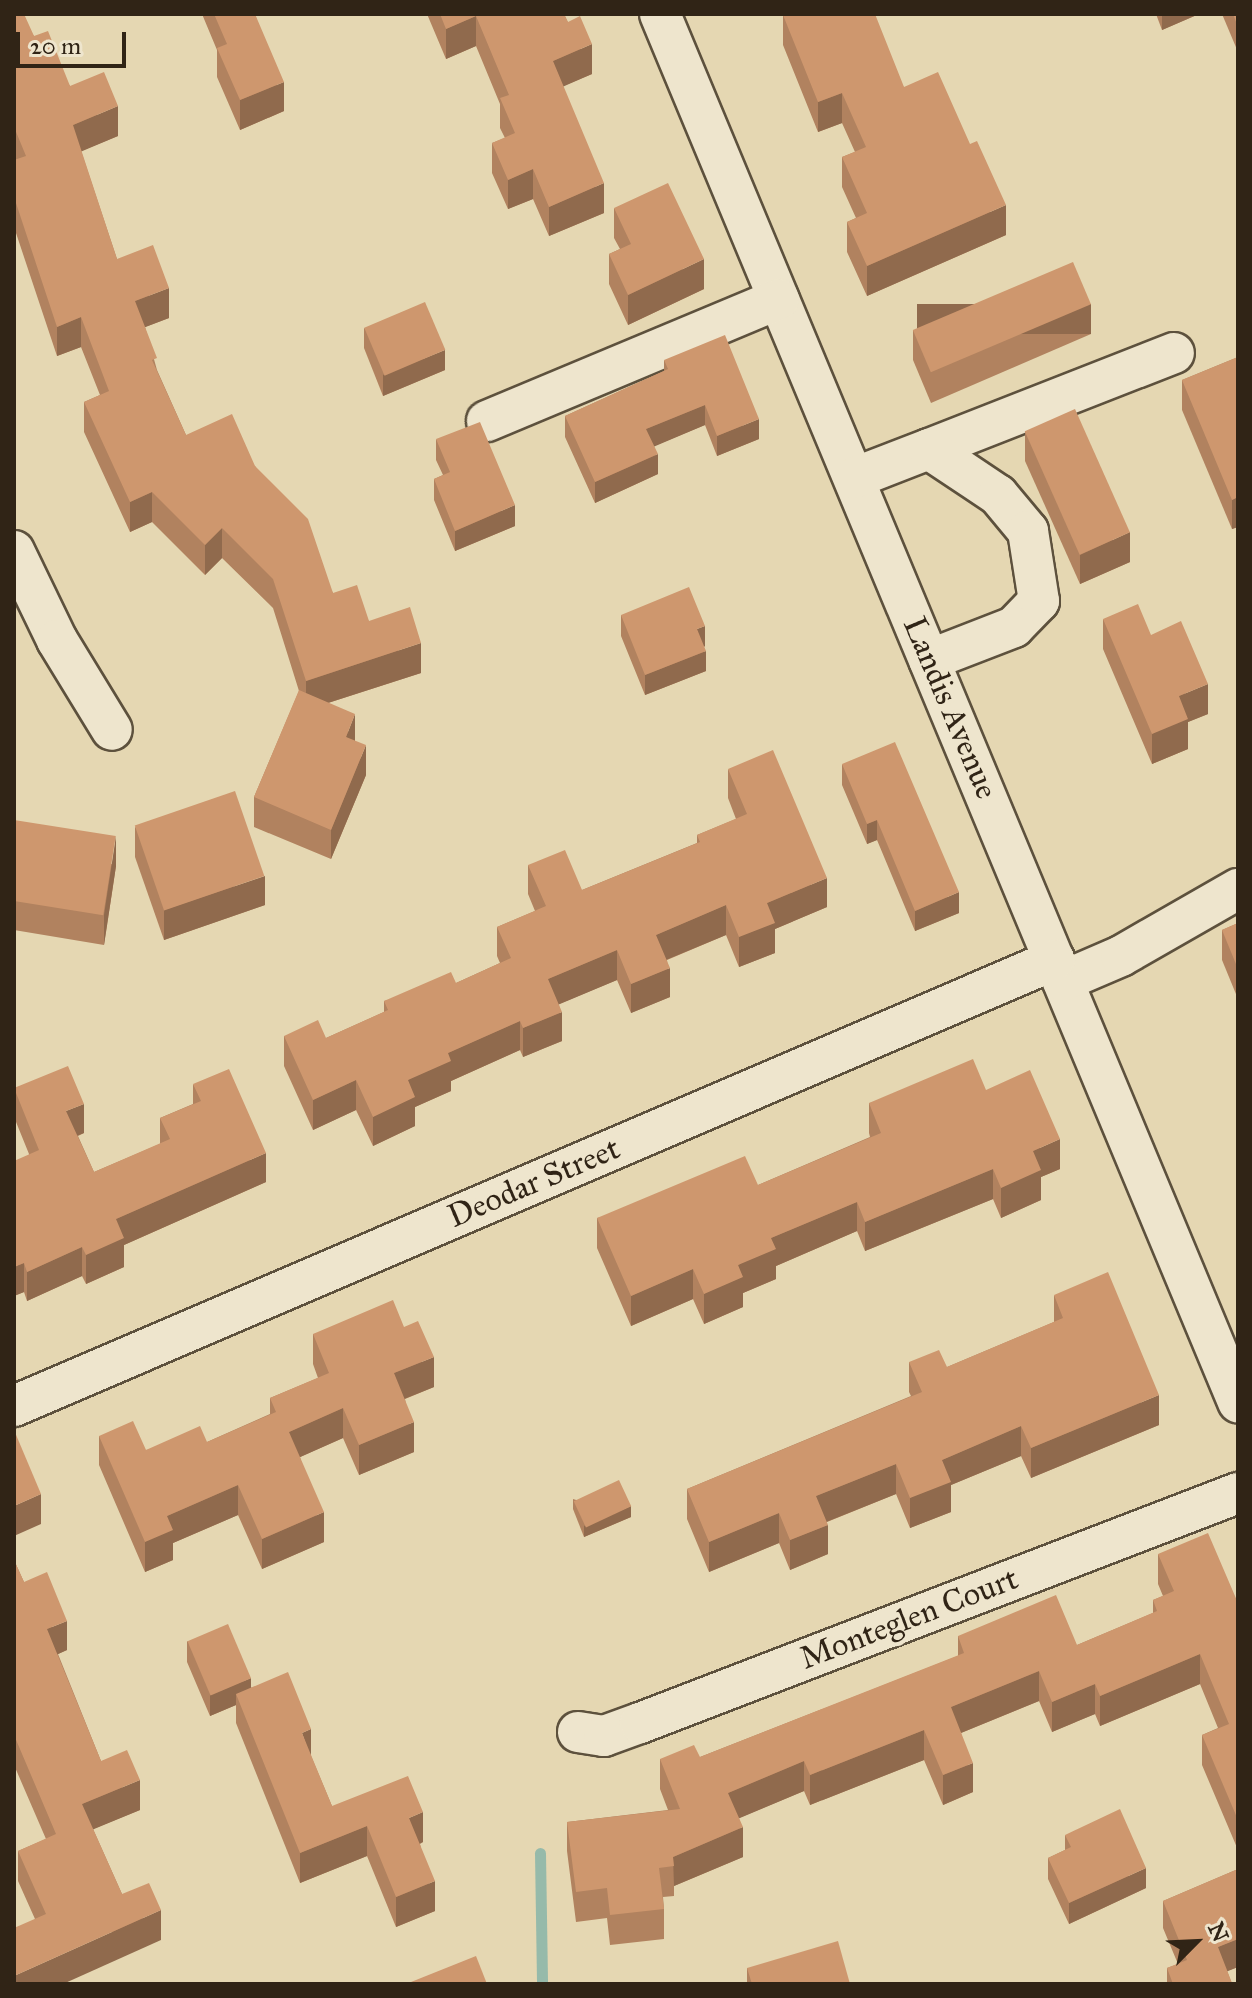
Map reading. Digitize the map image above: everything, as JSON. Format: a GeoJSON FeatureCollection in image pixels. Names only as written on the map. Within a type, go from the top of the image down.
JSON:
{"type":"FeatureCollection","features":[{"type":"Feature","properties":{"kind":"street","name":"Landis Avenue"},"geometry":{"type":"LineString","coordinates":[[660,14],[1238,1402]]}},
{"type":"Feature","properties":{"kind":"street"},"geometry":{"type":"LineString","coordinates":[[487,421],[779,299]]}},
{"type":"Feature","properties":{"kind":"street"},"geometry":{"type":"LineString","coordinates":[[854,478],[1174,353]]}},
{"type":"Feature","properties":{"kind":"street"},"geometry":{"type":"LineString","coordinates":[[929,449],[963,467],[998,495],[1028,531],[1039,601],[1014,627],[929,660]]}},
{"type":"Feature","properties":{"kind":"street"},"geometry":{"type":"LineString","coordinates":[[14,551],[57,640],[112,730]]}},
{"type":"Feature","properties":{"kind":"street","name":"Deodar Street"},"geometry":{"type":"LineString","coordinates":[[14,1406],[1058,970],[1121,956],[1238,889]]}},
{"type":"Feature","properties":{"kind":"street","name":"Monteglen Court"},"geometry":{"type":"LineString","coordinates":[[578,1732],[604,1736],[640,1723],[1238,1493]]}},
{"type":"Feature","properties":{"kind":"building"},"geometry":{"type":"Polygon","coordinates":[[[14,14],[24,14],[34,36],[48,31],[70,86],[104,72],[118,106],[73,125],[117,259],[153,245],[169,288],[135,301],[157,358],[152,360],[186,435],[232,414],[255,466],[308,519],[333,593],[357,585],[369,621],[410,607],[421,643],[306,681],[273,579],[222,528],[205,545],[152,492],[130,502],[84,402],[109,391],[81,317],[57,327],[14,197],[14,160],[26,156],[14,127],[14,14]]]}},
{"type":"Feature","properties":{"kind":"building"},"geometry":{"type":"Polygon","coordinates":[[[214,14],[255,14],[284,82],[240,100],[217,48],[227,44],[214,14]]]}},
{"type":"Feature","properties":{"kind":"building"},"geometry":{"type":"Polygon","coordinates":[[[440,14],[564,14],[568,22],[580,16],[592,44],[553,61],[604,183],[549,207],[533,169],[508,180],[492,143],[515,133],[500,98],[509,95],[476,16],[446,29],[440,14]]]}},
{"type":"Feature","properties":{"kind":"building"},"geometry":{"type":"Polygon","coordinates":[[[785,14],[875,14],[904,87],[938,72],[970,144],[977,141],[1006,205],[867,266],[847,222],[867,213],[842,157],[866,147],[842,93],[818,102],[785,14]]]}},
{"type":"Feature","properties":{"kind":"building"},"geometry":{"type":"Polygon","coordinates":[[[668,183],[704,259],[628,295],[609,254],[631,244],[614,208],[668,183]]]}},
{"type":"Feature","properties":{"kind":"building"},"geometry":{"type":"Polygon","coordinates":[[[1073,262],[1091,304],[931,372],[913,330],[1073,262]]]}},
{"type":"Feature","properties":{"kind":"building"},"geometry":{"type":"Polygon","coordinates":[[[425,302],[445,350],[385,376],[364,328],[425,302]]]}},
{"type":"Feature","properties":{"kind":"building"},"geometry":{"type":"Polygon","coordinates":[[[725,335],[759,419],[717,436],[705,405],[646,429],[658,454],[595,482],[565,416],[668,369],[664,360],[725,335]]]}},
{"type":"Feature","properties":{"kind":"building"},"geometry":{"type":"Polygon","coordinates":[[[1238,357],[1238,497],[1232,500],[1182,380],[1238,357]]]}},
{"type":"Feature","properties":{"kind":"building"},"geometry":{"type":"Polygon","coordinates":[[[1075,409],[1130,532],[1080,555],[1025,431],[1075,409]]]}},
{"type":"Feature","properties":{"kind":"building"},"geometry":{"type":"Polygon","coordinates":[[[480,422],[515,505],[455,531],[434,479],[450,472],[436,439],[480,422]]]}},
{"type":"Feature","properties":{"kind":"building"},"geometry":{"type":"Polygon","coordinates":[[[689,587],[705,626],[697,629],[706,651],[645,675],[621,615],[689,587]]]}},
{"type":"Feature","properties":{"kind":"building"},"geometry":{"type":"Polygon","coordinates":[[[1138,604],[1151,635],[1181,621],[1208,684],[1179,696],[1188,719],[1152,734],[1103,619],[1138,604]]]}},
{"type":"Feature","properties":{"kind":"building"},"geometry":{"type":"Polygon","coordinates":[[[299,690],[355,714],[346,737],[366,745],[331,830],[254,797],[299,690]]]}},
{"type":"Feature","properties":{"kind":"building"},"geometry":{"type":"Polygon","coordinates":[[[895,742],[959,892],[915,911],[877,820],[867,824],[842,764],[895,742]]]}},
{"type":"Feature","properties":{"kind":"building"},"geometry":{"type":"Polygon","coordinates":[[[773,750],[827,878],[767,903],[775,923],[739,937],[726,905],[656,935],[670,968],[631,984],[617,950],[548,979],[562,1012],[523,1028],[520,1021],[448,1053],[451,1061],[408,1080],[415,1097],[373,1117],[356,1080],[313,1100],[284,1036],[318,1020],[326,1038],[388,1010],[384,1001],[451,972],[456,983],[511,958],[497,927],[546,906],[528,865],[565,850],[582,890],[700,842],[697,835],[747,814],[728,769],[773,750]]]}},
{"type":"Feature","properties":{"kind":"building"},"geometry":{"type":"Polygon","coordinates":[[[235,791],[264,876],[164,911],[135,826],[235,791]]]}},
{"type":"Feature","properties":{"kind":"building"},"geometry":{"type":"Polygon","coordinates":[[[14,820],[116,836],[103,915],[14,901],[14,820]]]}},
{"type":"Feature","properties":{"kind":"building"},"geometry":{"type":"Polygon","coordinates":[[[1238,923],[1238,969],[1222,930],[1238,923]]]}},
{"type":"Feature","properties":{"kind":"building"},"geometry":{"type":"Polygon","coordinates":[[[973,1059],[986,1090],[1030,1070],[1060,1139],[1033,1151],[1041,1170],[1001,1188],[993,1169],[865,1222],[857,1202],[771,1238],[776,1249],[738,1265],[743,1277],[704,1294],[693,1269],[631,1296],[597,1218],[745,1156],[758,1185],[881,1133],[869,1103],[973,1059]]]}},
{"type":"Feature","properties":{"kind":"building"},"geometry":{"type":"Polygon","coordinates":[[[68,1066],[84,1104],[66,1111],[94,1172],[170,1139],[160,1118],[201,1101],[193,1084],[229,1069],[266,1153],[116,1219],[124,1238],[86,1255],[82,1247],[27,1272],[24,1263],[14,1267],[14,1161],[39,1150],[14,1088],[68,1066]]]}},
{"type":"Feature","properties":{"kind":"building"},"geometry":{"type":"Polygon","coordinates":[[[1108,1272],[1159,1395],[1031,1448],[1021,1426],[942,1460],[951,1482],[910,1498],[896,1464],[816,1496],[828,1525],[790,1540],[779,1513],[709,1542],[687,1489],[922,1392],[909,1362],[939,1350],[947,1367],[1063,1318],[1054,1295],[1108,1272]]]}},
{"type":"Feature","properties":{"kind":"building"},"geometry":{"type":"Polygon","coordinates":[[[393,1300],[404,1327],[418,1321],[434,1357],[394,1373],[414,1422],[359,1445],[343,1408],[289,1432],[324,1512],[262,1539],[238,1485],[167,1516],[173,1530],[145,1542],[99,1436],[133,1421],[146,1450],[200,1426],[207,1442],[276,1412],[270,1398],[329,1373],[313,1334],[393,1300]]]}},
{"type":"Feature","properties":{"kind":"building"},"geometry":{"type":"Polygon","coordinates":[[[14,1430],[41,1494],[14,1506],[14,1430]]]}},
{"type":"Feature","properties":{"kind":"building"},"geometry":{"type":"Polygon","coordinates":[[[619,1480],[631,1506],[586,1527],[574,1501],[619,1480]]]}},
{"type":"Feature","properties":{"kind":"building"},"geometry":{"type":"Polygon","coordinates":[[[1208,1533],[1238,1603],[1238,1820],[1202,1735],[1229,1724],[1200,1654],[1100,1696],[1095,1684],[1052,1702],[1039,1671],[951,1707],[973,1763],[943,1775],[924,1730],[810,1775],[804,1761],[728,1793],[743,1827],[673,1857],[674,1866],[659,1868],[664,1909],[610,1915],[607,1888],[576,1892],[567,1822],[680,1809],[660,1759],[694,1745],[700,1757],[964,1653],[958,1636],[1056,1595],[1077,1645],[1157,1611],[1153,1600],[1174,1591],[1158,1554],[1208,1533]]]}},
{"type":"Feature","properties":{"kind":"building"},"geometry":{"type":"Polygon","coordinates":[[[14,1560],[24,1582],[47,1572],[67,1621],[47,1629],[101,1761],[127,1750],[140,1780],[82,1804],[122,1894],[149,1883],[161,1910],[14,1976],[14,1928],[46,1914],[18,1851],[56,1834],[14,1735],[14,1560]]]}},
{"type":"Feature","properties":{"kind":"building"},"geometry":{"type":"Polygon","coordinates":[[[228,1624],[251,1678],[211,1696],[187,1641],[228,1624]]]}},
{"type":"Feature","properties":{"kind":"building"},"geometry":{"type":"Polygon","coordinates":[[[288,1672],[311,1729],[302,1733],[332,1806],[408,1776],[423,1812],[409,1818],[435,1881],[396,1897],[367,1826],[300,1853],[236,1694],[288,1672]]]}},
{"type":"Feature","properties":{"kind":"building"},"geometry":{"type":"Polygon","coordinates":[[[1120,1809],[1146,1868],[1069,1903],[1048,1858],[1071,1847],[1065,1835],[1120,1809]]]}},
{"type":"Feature","properties":{"kind":"building"},"geometry":{"type":"Polygon","coordinates":[[[1238,1869],[1238,1939],[1218,1947],[1232,1983],[1173,1984],[1167,1968],[1187,1960],[1163,1901],[1238,1869]]]}},
{"type":"Feature","properties":{"kind":"building"},"geometry":{"type":"Polygon","coordinates":[[[838,1941],[850,1984],[752,1984],[747,1968],[838,1941]]]}},
{"type":"Feature","properties":{"kind":"building"},"geometry":{"type":"Polygon","coordinates":[[[476,1956],[487,1984],[406,1984],[476,1956]]]}},
{"type":"Feature","properties":{"kind":"waterway"},"geometry":{"type":"LineString","coordinates":[[540,1853],[542,1984]]}}]}
